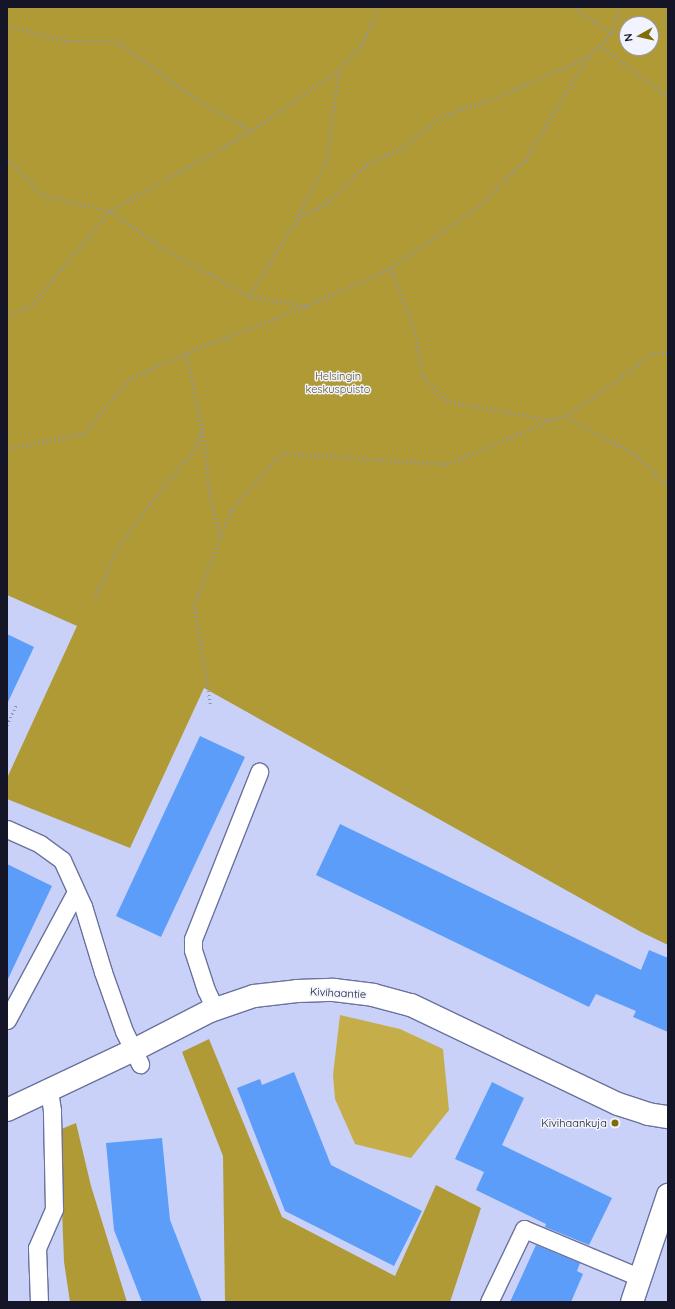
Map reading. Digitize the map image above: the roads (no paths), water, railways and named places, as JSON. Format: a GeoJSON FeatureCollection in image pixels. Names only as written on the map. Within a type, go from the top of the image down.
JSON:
{"type":"FeatureCollection","features":[{"type":"Feature","properties":{"kind":"street","name":"Kivihaantie"},"geometry":{"type":"LineString","coordinates":[[7,1110],[49,1090],[137,1057],[215,1009],[254,996],[297,991],[334,990],[373,995],[411,1005],[618,1104],[648,1114],[668,1117]]}},
{"type":"Feature","properties":{"kind":"street"},"geometry":{"type":"LineString","coordinates":[[632,1302],[668,1195]]}},
{"type":"Feature","properties":{"kind":"lane"},"geometry":{"type":"LineString","coordinates":[[215,1009],[206,990],[193,950],[192,939],[259,772]]}},
{"type":"Feature","properties":{"kind":"lane"},"geometry":{"type":"LineString","coordinates":[[7,829],[40,844],[62,860],[84,906],[103,972],[124,1031],[137,1057]]}},
{"type":"Feature","properties":{"kind":"lane"},"geometry":{"type":"LineString","coordinates":[[7,1020],[76,892]]}},
{"type":"Feature","properties":{"kind":"lane"},"geometry":{"type":"LineString","coordinates":[[39,1302],[37,1248],[54,1209],[52,1110],[49,1090]]}},
{"type":"Feature","properties":{"kind":"lane"},"geometry":{"type":"LineString","coordinates":[[489,1302],[524,1229],[641,1278]]}},
{"type":"Feature","properties":{"kind":"place","name":"Kivihaankuja"},"geometry":{"type":"Point","coordinates":[615,1123]}},
{"type":"Feature","properties":{"kind":"park label","name":"Helsingin keskuspuisto"},"geometry":{"type":"Point","coordinates":[338,383]}}]}
